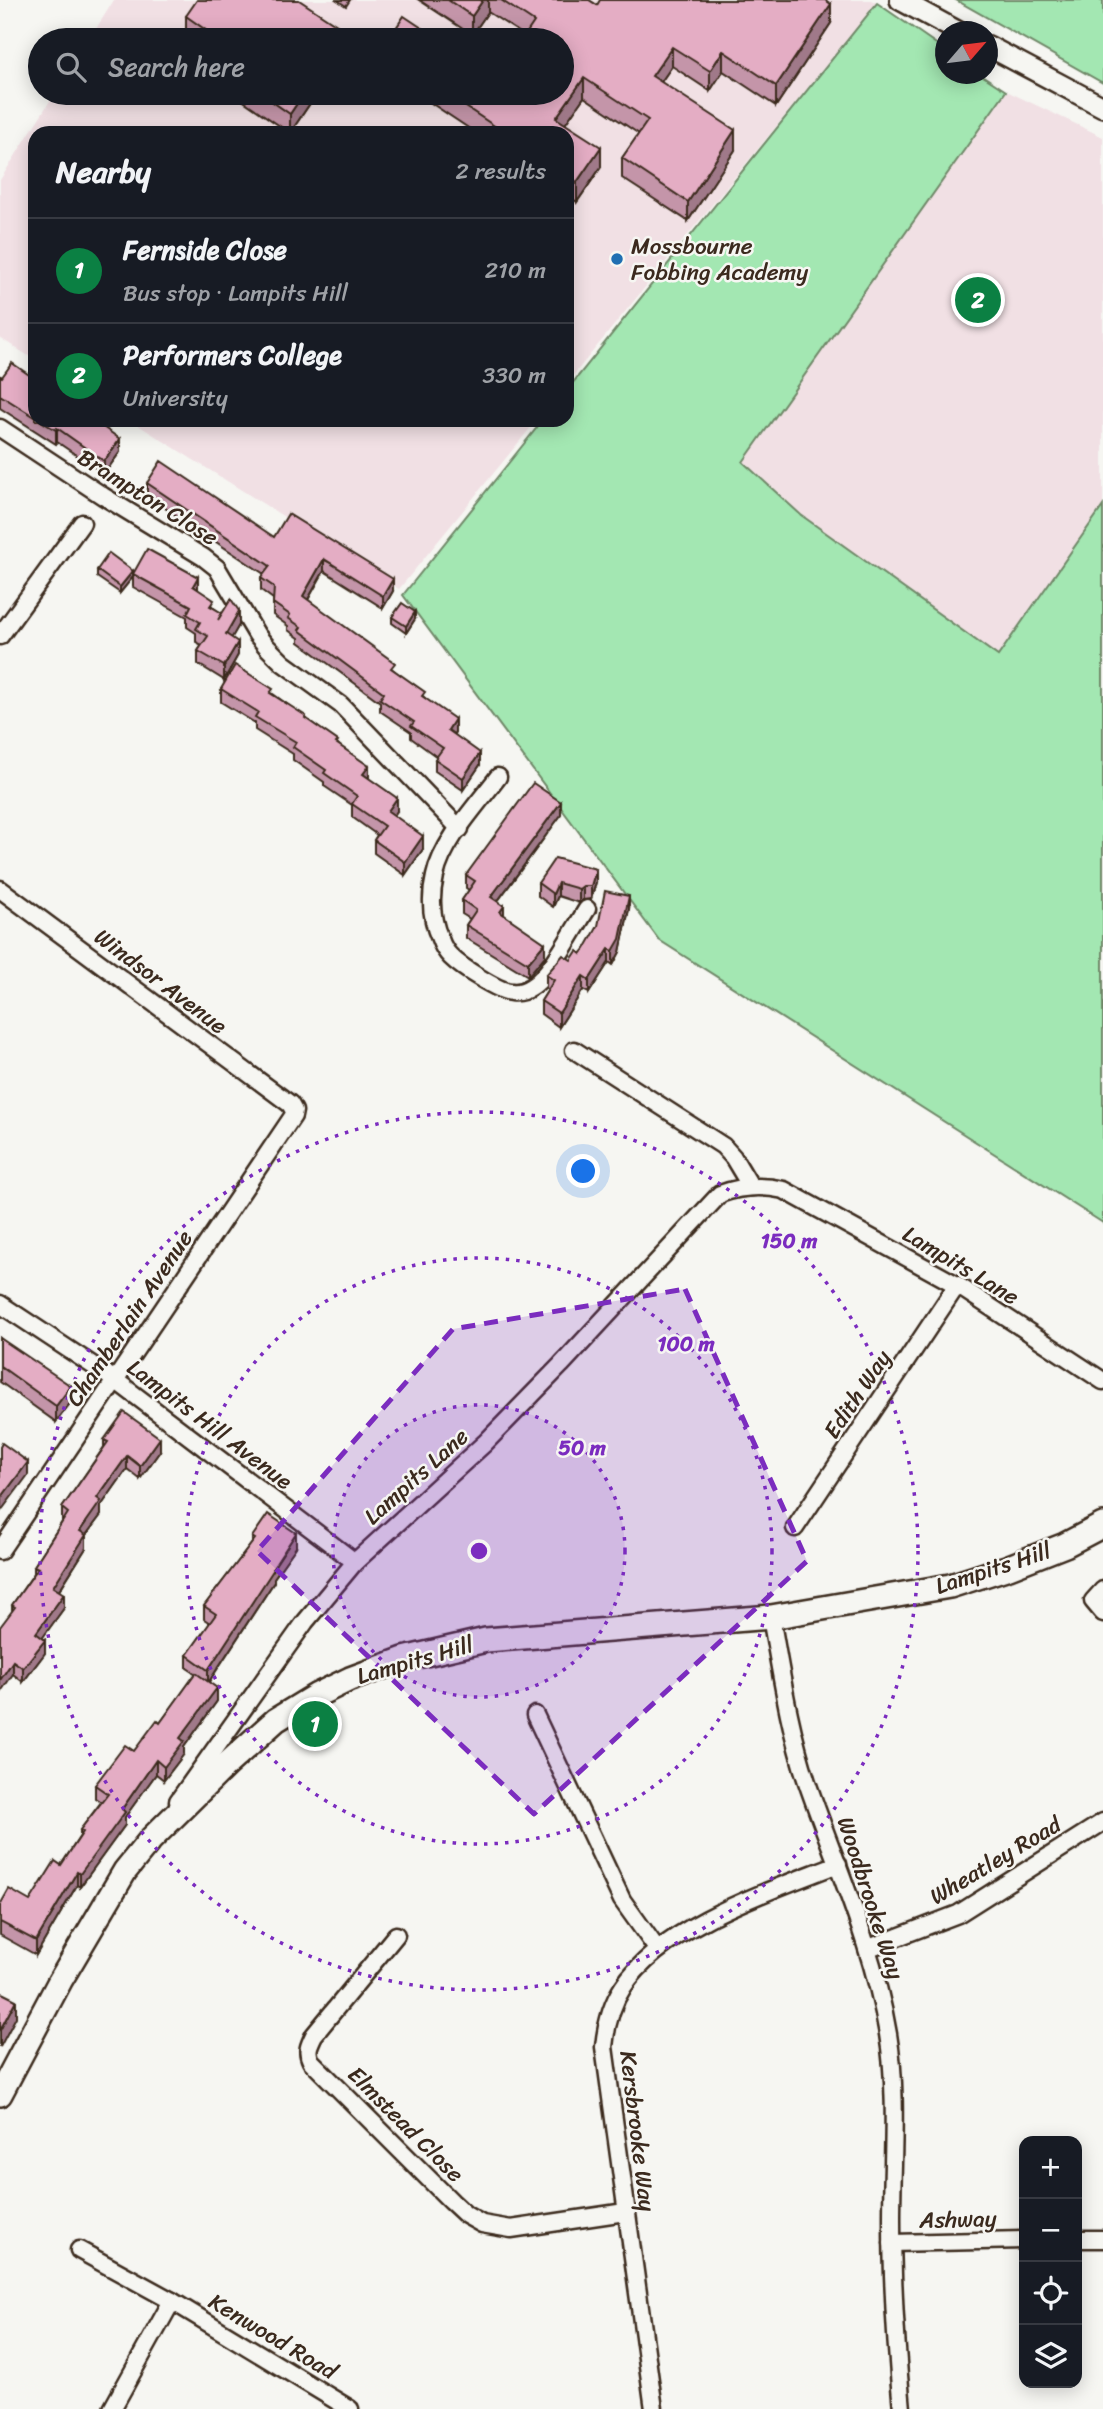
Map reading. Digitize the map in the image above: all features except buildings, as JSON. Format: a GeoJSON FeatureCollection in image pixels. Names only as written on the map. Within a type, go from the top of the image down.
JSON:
{"type":"FeatureCollection","features":[{"type":"Feature","properties":{"kind":"main road","name":"Lampits Hill"},"geometry":{"type":"LineString","coordinates":[[0,2094],[98,1914],[125,1871],[151,1839],[226,1763],[276,1720],[350,1679],[445,1648],[486,1640],[771,1616],[950,1586],[1065,1545],[1103,1525]]}},
{"type":"Feature","properties":{"kind":"street"},"geometry":{"type":"LineString","coordinates":[[900,0],[939,21]]}},
{"type":"Feature","properties":{"kind":"street"},"geometry":{"type":"LineString","coordinates":[[998,52],[1103,107]]}},
{"type":"Feature","properties":{"kind":"street","name":"Brampton Close"},"geometry":{"type":"LineString","coordinates":[[0,428],[103,496],[203,556],[217,568],[267,647],[283,663],[341,705],[460,829]]}},
{"type":"Feature","properties":{"kind":"street"},"geometry":{"type":"LineString","coordinates":[[0,636],[82,523]]}},
{"type":"Feature","properties":{"kind":"street"},"geometry":{"type":"LineString","coordinates":[[498,777],[448,845],[435,874],[432,910],[440,942],[450,956],[470,970],[508,992],[521,992],[533,987],[544,976],[587,909]]}},
{"type":"Feature","properties":{"kind":"street","name":"Windsor Avenue"},"geometry":{"type":"LineString","coordinates":[[0,889],[290,1104],[294,1111]]}},
{"type":"Feature","properties":{"kind":"street"},"geometry":{"type":"LineString","coordinates":[[574,1051],[723,1146],[751,1187]]}},
{"type":"Feature","properties":{"kind":"street","name":"Chamberlain Avenue"},"geometry":{"type":"LineString","coordinates":[[0,1551],[294,1111]]}},
{"type":"Feature","properties":{"kind":"street","name":"Lampits Lane"},"geometry":{"type":"LineString","coordinates":[[151,1839],[305,1622],[355,1562],[485,1444],[720,1194],[736,1188],[766,1186],[784,1190],[957,1285],[1103,1381]]}},
{"type":"Feature","properties":{"kind":"street","name":"Edith Way"},"geometry":{"type":"LineString","coordinates":[[795,1528],[957,1285]]}},
{"type":"Feature","properties":{"kind":"street","name":"Lampits Hill Avenue"},"geometry":{"type":"LineString","coordinates":[[0,1304],[114,1380],[355,1562]]}},
{"type":"Feature","properties":{"kind":"street"},"geometry":{"type":"LineString","coordinates":[[1103,1590],[1093,1601],[1103,1613]]}},
{"type":"Feature","properties":{"kind":"street","name":"Woodbrooke Way"},"geometry":{"type":"LineString","coordinates":[[771,1616],[793,1735],[807,1782],[869,1948],[888,2034],[893,2085],[892,2243],[895,2331],[902,2409]]}},
{"type":"Feature","properties":{"kind":"street"},"geometry":{"type":"LineString","coordinates":[[535,1715],[622,1900],[657,1950]]}},
{"type":"Feature","properties":{"kind":"street","name":"Wheatley Road"},"geometry":{"type":"LineString","coordinates":[[869,1948],[958,1914],[1103,1822]]}},
{"type":"Feature","properties":{"kind":"street","name":"Kersbrooke Way"},"geometry":{"type":"LineString","coordinates":[[654,2409],[604,2047],[606,2026],[623,1987],[657,1950],[712,1917],[838,1864]]}},
{"type":"Feature","properties":{"kind":"street","name":"Elmstead Close"},"geometry":{"type":"LineString","coordinates":[[396,1936],[314,2035],[308,2045],[311,2061],[452,2202],[466,2215],[482,2224],[511,2230],[625,2213]]}},
{"type":"Feature","properties":{"kind":"street"},"geometry":{"type":"LineString","coordinates":[[1082,2239],[1103,2239]]}},
{"type":"Feature","properties":{"kind":"street","name":"Ashway"},"geometry":{"type":"LineString","coordinates":[[892,2243],[1019,2240]]}},
{"type":"Feature","properties":{"kind":"street","name":"Kenwood Road"},"geometry":{"type":"LineString","coordinates":[[79,2250],[172,2301],[350,2409]]}},
{"type":"Feature","properties":{"kind":"street"},"geometry":{"type":"LineString","coordinates":[[112,2409],[172,2301]]}},
{"type":"Feature","properties":{"kind":"highlighted area"},"geometry":{"type":"Polygon","coordinates":[[[685,1289],[807,1561],[534,1814],[257,1551],[453,1329],[685,1289]]]}},
{"type":"Feature","properties":{"kind":"shaded area","name":"Mossbourne Fobbing Academy"},"geometry":{"type":"Polygon","coordinates":[[[114,0],[871,0],[877,3],[574,374],[574,126],[34,126],[47,105],[574,105],[574,28],[96,28],[114,0]]]}},
{"type":"Feature","properties":{"kind":"shaded area"},"geometry":{"type":"Polygon","coordinates":[[[998,87],[1103,137],[1103,506],[998,657],[801,515],[743,462],[998,87]]]}},
{"type":"Feature","properties":{"kind":"shaded area","name":"Mossbourne Fobbing Academy"},"geometry":{"type":"Polygon","coordinates":[[[28,136],[28,356],[0,338],[0,180],[28,136]]]}},
{"type":"Feature","properties":{"kind":"shaded area"},"geometry":{"type":"Polygon","coordinates":[[[141,427],[531,427],[399,589],[141,427]]]}},
{"type":"Feature","properties":{"kind":"green space"},"geometry":{"type":"Polygon","coordinates":[[[956,0],[1103,0],[1103,83],[998,24],[998,21],[993,21],[956,0]]]}},
{"type":"Feature","properties":{"kind":"green space"},"geometry":{"type":"Polygon","coordinates":[[[877,3],[935,43],[935,84],[995,84],[1006,91],[743,462],[801,515],[998,656],[1103,506],[1103,1223],[659,940],[403,595],[537,427],[574,427],[574,381],[877,3]]]}},
{"type":"Feature","properties":{"kind":"place","name":"Mossbourne Fobbing Academy"},"geometry":{"type":"Point","coordinates":[617,259]}},
{"type":"Feature","properties":{"kind":"place","name":"Performers College"},"geometry":{"type":"Point","coordinates":[978,300]}},
{"type":"Feature","properties":{"kind":"place","name":"Fernside Close"},"geometry":{"type":"Point","coordinates":[315,1724]}}]}
